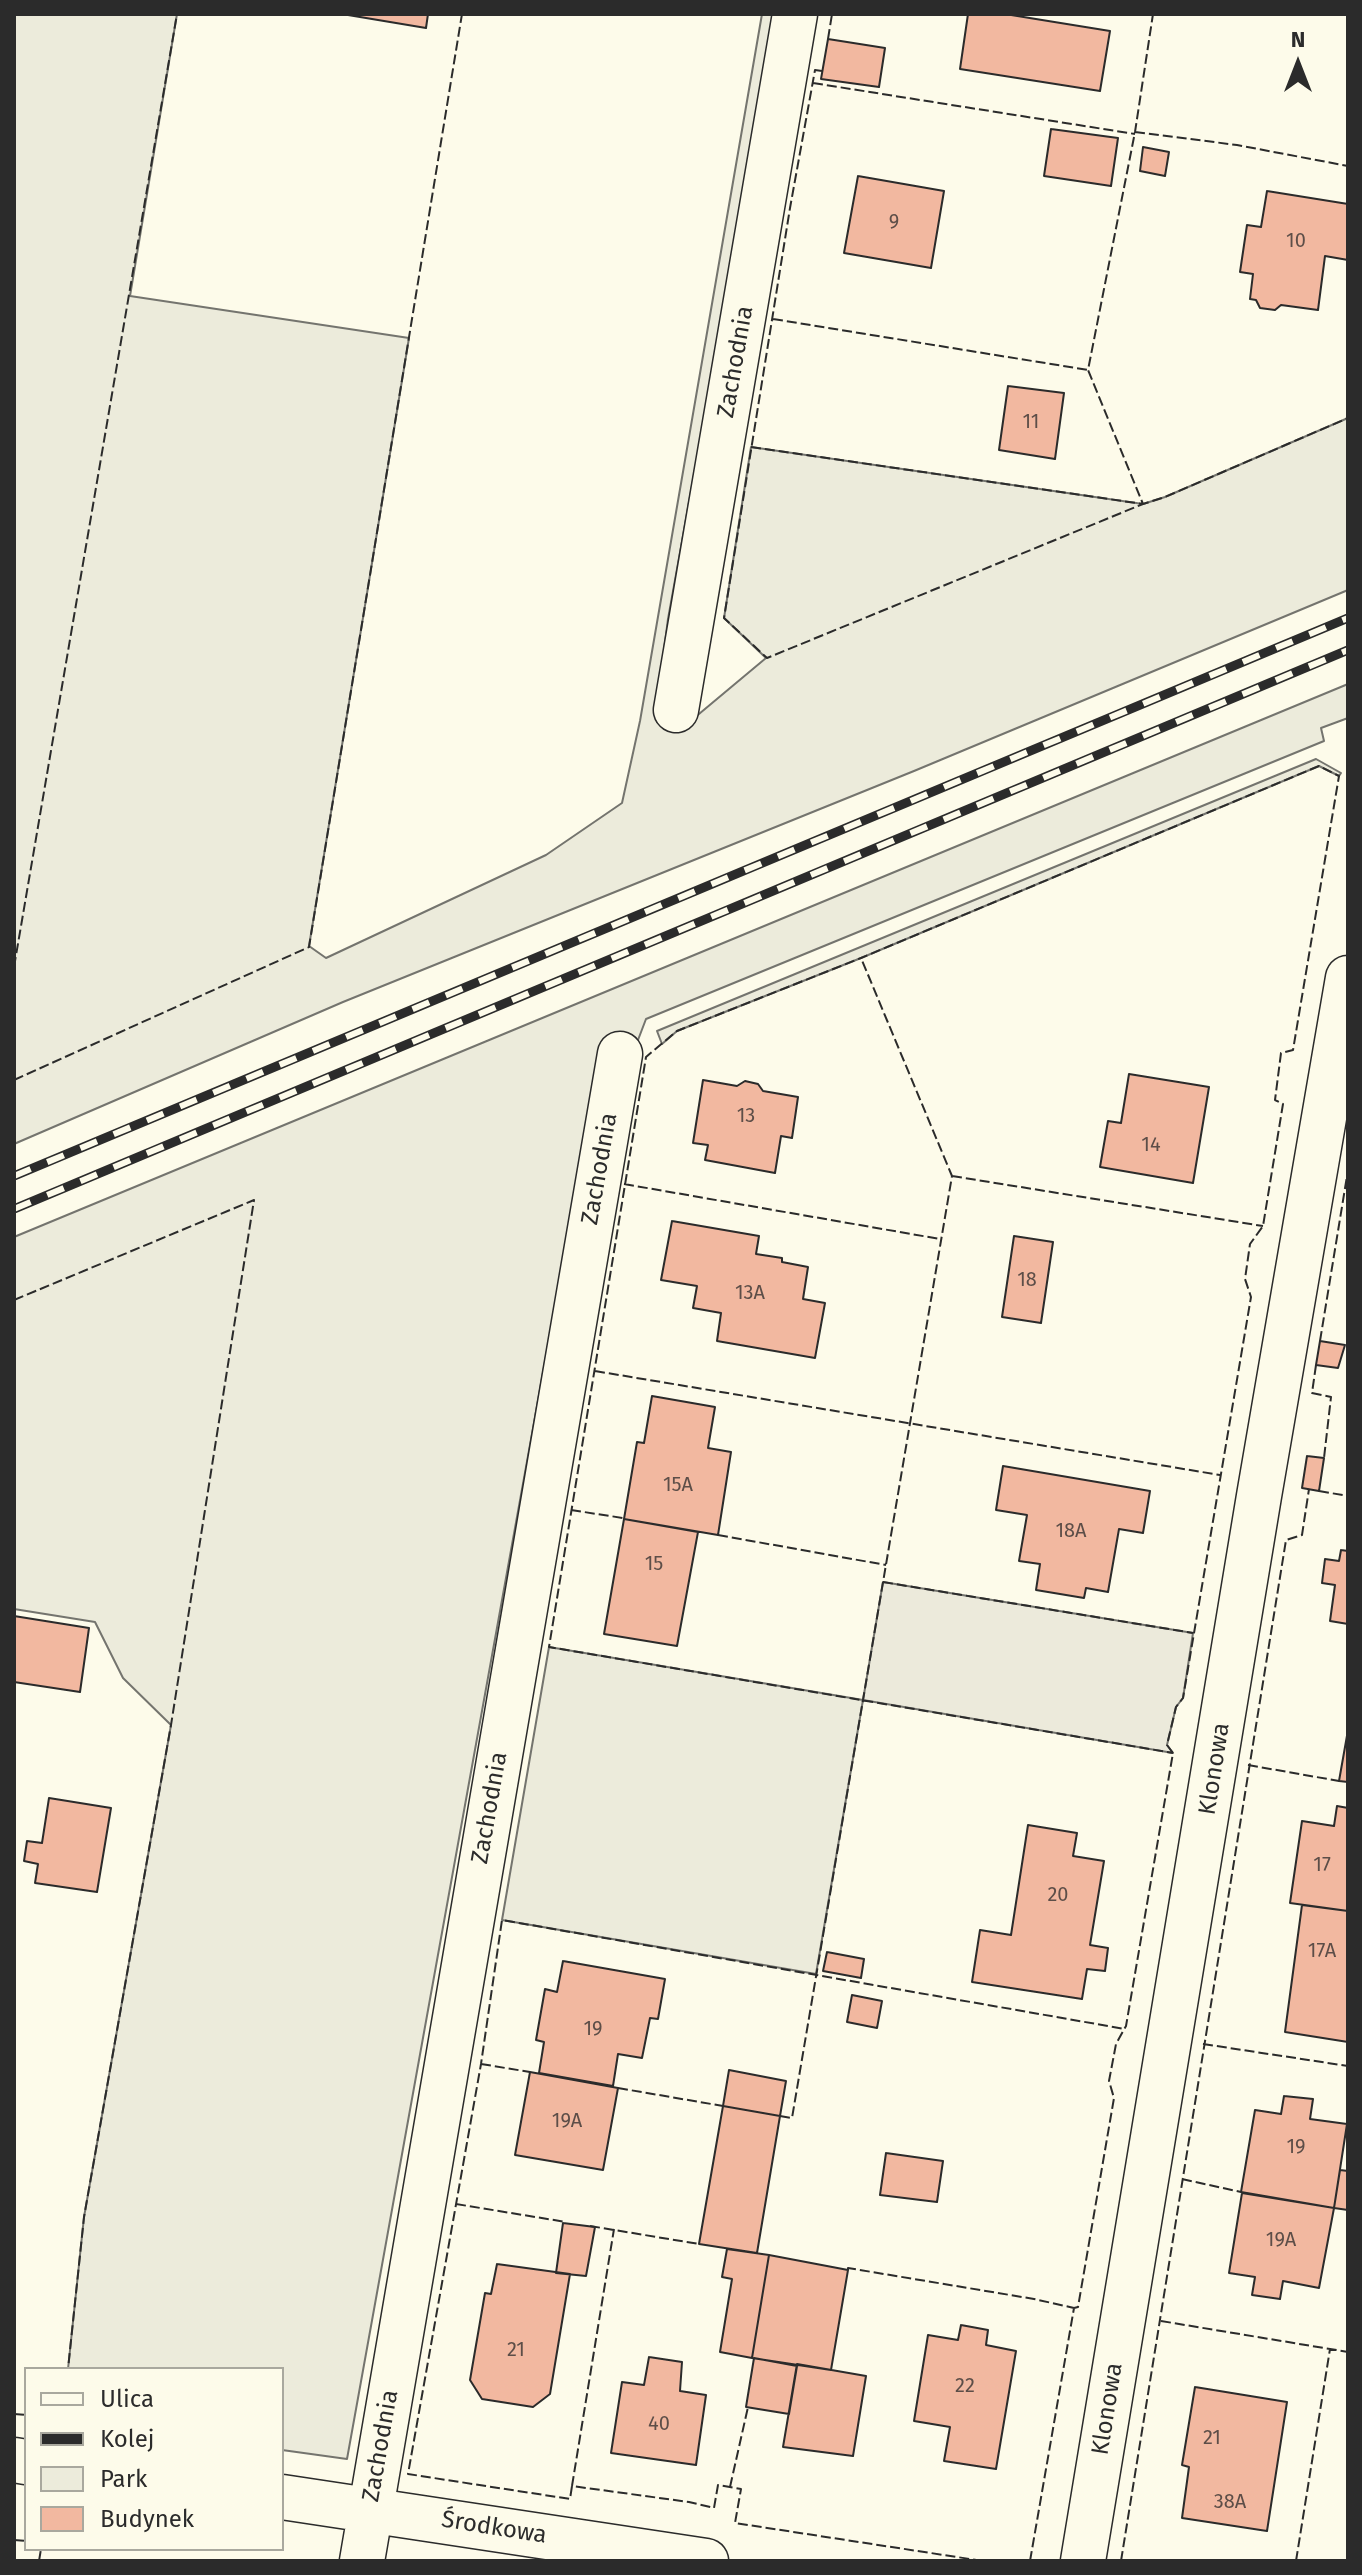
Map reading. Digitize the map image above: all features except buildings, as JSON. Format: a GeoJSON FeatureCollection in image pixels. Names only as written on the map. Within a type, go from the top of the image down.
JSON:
{"type":"FeatureCollection","features":[{"type":"Feature","properties":{"kind":"street","name":"Zachodnia"},"geometry":{"type":"LineString","coordinates":[[676,710],[795,14]]}},
{"type":"Feature","properties":{"kind":"street","name":"Klonowa"},"geometry":{"type":"LineString","coordinates":[[1083,2561],[1348,978]]}},
{"type":"Feature","properties":{"kind":"street","name":"Zachodnia"},"geometry":{"type":"LineString","coordinates":[[362,2561],[620,1054]]}},
{"type":"Feature","properties":{"kind":"street","name":"Środkowa"},"geometry":{"type":"LineString","coordinates":[[284,2497],[706,2561]]}},
{"type":"Feature","properties":{"kind":"green space"},"geometry":{"type":"Polygon","coordinates":[[[14,14],[177,14],[130,296],[409,338],[309,946],[326,958],[546,855],[622,803],[640,721],[762,14],[777,14],[668,619],[657,722],[687,724],[766,658],[724,618],[751,447],[1143,504],[1348,418],[1348,590],[914,771],[343,1002],[14,1144],[14,14]]]}},
{"type":"Feature","properties":{"kind":"green space"},"geometry":{"type":"Polygon","coordinates":[[[1348,684],[1348,718],[1321,728],[1324,741],[646,1019],[638,1040],[600,1057],[347,2459],[284,2450],[284,2367],[68,2367],[84,2217],[171,1725],[123,1678],[95,1622],[14,1609],[14,1237],[1348,684]]]}},
{"type":"Feature","properties":{"kind":"green space"},"geometry":{"type":"Polygon","coordinates":[[[1316,759],[1341,773],[1339,776],[1319,766],[861,958],[677,1031],[662,1044],[657,1031],[1316,759]]]}},
{"type":"Feature","properties":{"kind":"green space"},"geometry":{"type":"Polygon","coordinates":[[[549,1647],[863,1700],[816,1974],[502,1920],[549,1647]]]}},
{"type":"Feature","properties":{"kind":"shaded area"},"geometry":{"type":"Polygon","coordinates":[[[883,1582],[1193,1633],[1183,1698],[1176,1707],[1167,1745],[1173,1753],[863,1700],[883,1582]]]}},
{"type":"Feature","properties":{"kind":"railway"},"geometry":{"type":"LineString","coordinates":[[14,1176],[1348,618]]}},
{"type":"Feature","properties":{"kind":"railway"},"geometry":{"type":"LineString","coordinates":[[14,1209],[1348,650]]}},
{"type":"Feature","properties":{"kind":"fence"},"geometry":{"type":"LineString","coordinates":[[14,967],[177,14]]}},
{"type":"Feature","properties":{"kind":"fence"},"geometry":{"type":"LineString","coordinates":[[14,1080],[309,947],[462,14]]}},
{"type":"Feature","properties":{"kind":"fence"},"geometry":{"type":"LineString","coordinates":[[828,39],[832,14]]}},
{"type":"Feature","properties":{"kind":"fence"},"geometry":{"type":"LineString","coordinates":[[822,71],[815,70],[790,208],[724,618],[767,658],[1143,504],[1088,370],[1135,132],[1153,14]]}},
{"type":"Feature","properties":{"kind":"fence"},"geometry":{"type":"LineString","coordinates":[[813,83],[1135,134]]}},
{"type":"Feature","properties":{"kind":"fence"},"geometry":{"type":"LineString","coordinates":[[1135,132],[1237,145],[1348,166]]}},
{"type":"Feature","properties":{"kind":"fence"},"geometry":{"type":"LineString","coordinates":[[773,319],[1088,370]]}},
{"type":"Feature","properties":{"kind":"fence"},"geometry":{"type":"LineString","coordinates":[[751,447],[1143,504],[1348,418]]}},
{"type":"Feature","properties":{"kind":"fence"},"geometry":{"type":"LineString","coordinates":[[1030,2561],[1114,2098],[1109,2081],[1116,2044],[1126,2026],[1173,1753],[1167,1745],[1176,1707],[1183,1698],[1251,1297],[1245,1279],[1250,1244],[1263,1226],[1283,1104],[1275,1100],[1281,1053],[1293,1050],[1339,776],[1319,766],[861,958],[677,1031],[646,1057],[549,1647],[1173,1753]]}},
{"type":"Feature","properties":{"kind":"fence"},"geometry":{"type":"LineString","coordinates":[[780,2116],[792,2118],[952,1176],[861,958]]}},
{"type":"Feature","properties":{"kind":"fence"},"geometry":{"type":"LineString","coordinates":[[1320,1341],[1348,1170]]}},
{"type":"Feature","properties":{"kind":"fence"},"geometry":{"type":"LineString","coordinates":[[952,1176],[1263,1226]]}},
{"type":"Feature","properties":{"kind":"fence"},"geometry":{"type":"LineString","coordinates":[[624,1184],[940,1239]]}},
{"type":"Feature","properties":{"kind":"fence"},"geometry":{"type":"LineString","coordinates":[[14,1300],[254,1200],[171,1725],[84,2217],[68,2367]]}},
{"type":"Feature","properties":{"kind":"fence"},"geometry":{"type":"LineString","coordinates":[[1316,1365],[1312,1393],[1331,1397],[1324,1458]]}},
{"type":"Feature","properties":{"kind":"fence"},"geometry":{"type":"LineString","coordinates":[[595,1371],[1220,1475]]}},
{"type":"Feature","properties":{"kind":"fence"},"geometry":{"type":"LineString","coordinates":[[1121,2561],[1286,1540],[1302,1535],[1309,1489]]}},
{"type":"Feature","properties":{"kind":"fence"},"geometry":{"type":"LineString","coordinates":[[1319,1491],[1348,1496]]}},
{"type":"Feature","properties":{"kind":"fence"},"geometry":{"type":"LineString","coordinates":[[571,1510],[623,1518]]}},
{"type":"Feature","properties":{"kind":"fence"},"geometry":{"type":"LineString","coordinates":[[718,1535],[886,1565]]}},
{"type":"Feature","properties":{"kind":"fence"},"geometry":{"type":"LineString","coordinates":[[883,1582],[1193,1633]]}},
{"type":"Feature","properties":{"kind":"fence"},"geometry":{"type":"LineString","coordinates":[[1248,1765],[1339,1781]]}},
{"type":"Feature","properties":{"kind":"fence"},"geometry":{"type":"LineString","coordinates":[[983,2561],[735,2523],[741,2489],[718,2485],[714,2508],[572,2486],[570,2499],[408,2474],[481,2064],[502,1920],[1125,2029]]}},
{"type":"Feature","properties":{"kind":"fence"},"geometry":{"type":"LineString","coordinates":[[1203,2044],[1348,2066]]}},
{"type":"Feature","properties":{"kind":"fence"},"geometry":{"type":"LineString","coordinates":[[481,2064],[530,2072]]}},
{"type":"Feature","properties":{"kind":"fence"},"geometry":{"type":"LineString","coordinates":[[618,2088],[723,2106]]}},
{"type":"Feature","properties":{"kind":"fence"},"geometry":{"type":"LineString","coordinates":[[1182,2179],[1241,2192]]}},
{"type":"Feature","properties":{"kind":"fence"},"geometry":{"type":"LineString","coordinates":[[456,2204],[566,2222]]}},
{"type":"Feature","properties":{"kind":"fence"},"geometry":{"type":"LineString","coordinates":[[590,2226],[699,2244]]}},
{"type":"Feature","properties":{"kind":"fence"},"geometry":{"type":"LineString","coordinates":[[572,2486],[614,2229]]}},
{"type":"Feature","properties":{"kind":"fence"},"geometry":{"type":"LineString","coordinates":[[848,2270],[1074,2308]]}},
{"type":"Feature","properties":{"kind":"fence"},"geometry":{"type":"LineString","coordinates":[[1161,2321],[1348,2352]]}},
{"type":"Feature","properties":{"kind":"fence"},"geometry":{"type":"LineString","coordinates":[[1296,2561],[1330,2349]]}},
{"type":"Feature","properties":{"kind":"fence"},"geometry":{"type":"LineString","coordinates":[[730,2487],[748,2407]]}},
{"type":"Feature","properties":{"kind":"fence"},"geometry":{"type":"LineString","coordinates":[[14,2414],[24,2415]]}},
{"type":"Feature","properties":{"kind":"fence"},"geometry":{"type":"LineString","coordinates":[[14,2540],[24,2541]]}},
{"type":"Feature","properties":{"kind":"fence"},"geometry":{"type":"LineString","coordinates":[[39,2561],[41,2551]]}}]}
